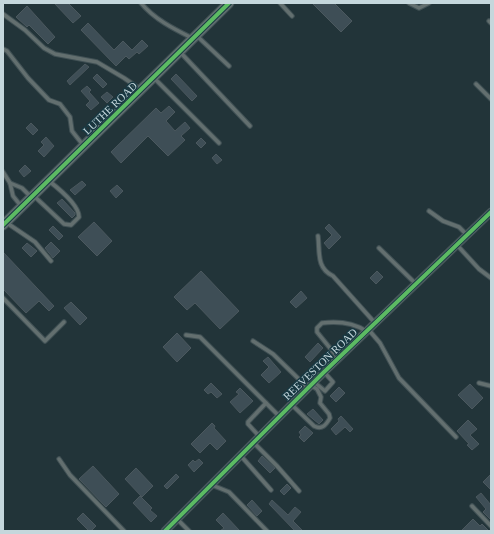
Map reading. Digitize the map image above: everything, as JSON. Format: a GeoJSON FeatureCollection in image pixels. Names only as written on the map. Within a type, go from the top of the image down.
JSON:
{"type":"FeatureCollection","features":[{"type":"Feature","properties":{"kind":"street","name":"LUTHE ROAD"},"geometry":{"type":"LineString","coordinates":[[4,224],[229,3]]}},
{"type":"Feature","properties":{"kind":"street","name":"REEVESTON ROAD"},"geometry":{"type":"LineString","coordinates":[[165,531],[338,358],[468,236],[491,212]]}},
{"type":"Feature","properties":{"kind":"lane"},"geometry":{"type":"LineString","coordinates":[[141,3],[147,11],[168,26],[195,37],[229,66]]}},
{"type":"Feature","properties":{"kind":"lane"},"geometry":{"type":"LineString","coordinates":[[280,3],[292,16]]}},
{"type":"Feature","properties":{"kind":"lane"},"geometry":{"type":"LineString","coordinates":[[409,3],[419,8],[429,3]]}},
{"type":"Feature","properties":{"kind":"lane"},"geometry":{"type":"LineString","coordinates":[[3,14],[25,30],[44,48],[55,54],[96,62],[124,78],[140,90]]}},
{"type":"Feature","properties":{"kind":"lane"},"geometry":{"type":"LineString","coordinates":[[3,48],[49,100],[60,104],[70,117],[72,131],[84,145]]}},
{"type":"Feature","properties":{"kind":"lane"},"geometry":{"type":"LineString","coordinates":[[180,52],[250,126]]}},
{"type":"Feature","properties":{"kind":"lane"},"geometry":{"type":"LineString","coordinates":[[153,78],[219,143]]}},
{"type":"Feature","properties":{"kind":"lane"},"geometry":{"type":"LineString","coordinates":[[476,84],[491,99]]}},
{"type":"Feature","properties":{"kind":"lane"},"geometry":{"type":"LineString","coordinates":[[3,172],[10,183],[13,196],[22,207]]}},
{"type":"Feature","properties":{"kind":"lane"},"geometry":{"type":"LineString","coordinates":[[10,183],[22,188],[64,224],[71,225],[79,217],[79,213],[75,206],[48,180]]}},
{"type":"Feature","properties":{"kind":"lane"},"geometry":{"type":"LineString","coordinates":[[429,211],[443,221],[459,227],[468,236]]}},
{"type":"Feature","properties":{"kind":"lane"},"geometry":{"type":"LineString","coordinates":[[4,224],[35,242],[51,261]]}},
{"type":"Feature","properties":{"kind":"lane"},"geometry":{"type":"LineString","coordinates":[[318,236],[320,263],[323,268],[327,273],[334,276],[375,323]]}},
{"type":"Feature","properties":{"kind":"lane"},"geometry":{"type":"LineString","coordinates":[[458,245],[479,269],[491,278]]}},
{"type":"Feature","properties":{"kind":"lane"},"geometry":{"type":"LineString","coordinates":[[380,248],[416,284]]}},
{"type":"Feature","properties":{"kind":"lane"},"geometry":{"type":"LineString","coordinates":[[3,298],[45,341],[64,322]]}},
{"type":"Feature","properties":{"kind":"lane"},"geometry":{"type":"LineString","coordinates":[[338,358],[317,332],[317,328],[322,323],[333,322],[353,324],[367,330],[380,343],[399,378],[456,437]]}},
{"type":"Feature","properties":{"kind":"lane"},"geometry":{"type":"LineString","coordinates":[[186,335],[200,337],[279,416]]}},
{"type":"Feature","properties":{"kind":"lane"},"geometry":{"type":"LineString","coordinates":[[253,341],[273,354],[317,389],[321,397],[320,404],[329,414],[330,418],[327,423],[319,428],[314,426],[291,404]]}},
{"type":"Feature","properties":{"kind":"lane"},"geometry":{"type":"LineString","coordinates":[[311,385],[324,391],[333,382],[324,372]]}},
{"type":"Feature","properties":{"kind":"lane"},"geometry":{"type":"LineString","coordinates":[[479,383],[491,386]]}},
{"type":"Feature","properties":{"kind":"lane"},"geometry":{"type":"LineString","coordinates":[[259,436],[248,424],[248,422],[266,403]]}},
{"type":"Feature","properties":{"kind":"lane"},"geometry":{"type":"LineString","coordinates":[[253,442],[299,491]]}},
{"type":"Feature","properties":{"kind":"lane"},"geometry":{"type":"LineString","coordinates":[[240,455],[271,490]]}},
{"type":"Feature","properties":{"kind":"lane"},"geometry":{"type":"LineString","coordinates":[[58,460],[70,475],[124,531]]}},
{"type":"Feature","properties":{"kind":"lane"},"geometry":{"type":"LineString","coordinates":[[211,484],[229,492],[267,531]]}},
{"type":"Feature","properties":{"kind":"lane"},"geometry":{"type":"LineString","coordinates":[[472,506],[491,526]]}},
{"type":"Feature","properties":{"kind":"lane"},"geometry":{"type":"LineString","coordinates":[[177,519],[189,531]]}},
{"type":"Feature","properties":{"kind":"building"},"geometry":{"type":"Polygon","coordinates":[[[54,3],[68,3],[81,16],[73,23],[54,3]]]}},
{"type":"Feature","properties":{"kind":"building"},"geometry":{"type":"Polygon","coordinates":[[[312,3],[334,3],[352,21],[341,32],[312,3]]]}},
{"type":"Feature","properties":{"kind":"building"},"geometry":{"type":"Polygon","coordinates":[[[27,6],[55,37],[48,44],[29,25],[27,27],[16,17],[27,6]]]}},
{"type":"Feature","properties":{"kind":"building"},"geometry":{"type":"Polygon","coordinates":[[[88,23],[114,50],[123,41],[132,50],[142,40],[148,46],[139,54],[137,52],[129,59],[126,56],[116,66],[81,30],[88,23]]]}},
{"type":"Feature","properties":{"kind":"building"},"geometry":{"type":"Polygon","coordinates":[[[85,64],[89,67],[70,85],[67,81],[85,64]]]}},
{"type":"Feature","properties":{"kind":"building"},"geometry":{"type":"Polygon","coordinates":[[[97,74],[107,84],[103,88],[93,78],[97,74]]]}},
{"type":"Feature","properties":{"kind":"building"},"geometry":{"type":"Polygon","coordinates":[[[176,74],[197,96],[192,101],[171,79],[176,74]]]}},
{"type":"Feature","properties":{"kind":"building"},"geometry":{"type":"Polygon","coordinates":[[[87,86],[91,90],[89,92],[99,103],[91,110],[86,105],[90,101],[81,91],[87,86]]]}},
{"type":"Feature","properties":{"kind":"building"},"geometry":{"type":"Polygon","coordinates":[[[107,92],[113,97],[107,103],[101,97],[107,92]]]}},
{"type":"Feature","properties":{"kind":"building"},"geometry":{"type":"Polygon","coordinates":[[[169,106],[175,112],[166,121],[175,131],[185,122],[190,128],[181,136],[185,140],[168,156],[148,136],[121,163],[111,152],[156,108],[161,113],[169,106]]]}},
{"type":"Feature","properties":{"kind":"building"},"geometry":{"type":"Polygon","coordinates":[[[31,123],[38,130],[33,135],[26,128],[31,123]]]}},
{"type":"Feature","properties":{"kind":"building"},"geometry":{"type":"Polygon","coordinates":[[[46,137],[54,146],[44,157],[38,151],[44,145],[41,142],[46,137]]]}},
{"type":"Feature","properties":{"kind":"building"},"geometry":{"type":"Polygon","coordinates":[[[201,138],[206,143],[201,148],[196,143],[201,138]]]}},
{"type":"Feature","properties":{"kind":"building"},"geometry":{"type":"Polygon","coordinates":[[[216,154],[222,160],[217,164],[212,158],[216,154]]]}},
{"type":"Feature","properties":{"kind":"building"},"geometry":{"type":"Polygon","coordinates":[[[25,165],[31,171],[24,177],[19,171],[25,165]]]}},
{"type":"Feature","properties":{"kind":"building"},"geometry":{"type":"Polygon","coordinates":[[[82,181],[86,185],[75,195],[70,190],[82,181]]]}},
{"type":"Feature","properties":{"kind":"building"},"geometry":{"type":"Polygon","coordinates":[[[117,185],[123,191],[116,198],[110,191],[117,185]]]}},
{"type":"Feature","properties":{"kind":"building"},"geometry":{"type":"Polygon","coordinates":[[[62,199],[75,213],[72,218],[57,203],[62,199]]]}},
{"type":"Feature","properties":{"kind":"building"},"geometry":{"type":"Polygon","coordinates":[[[94,222],[112,241],[97,256],[78,237],[94,222]]]}},
{"type":"Feature","properties":{"kind":"building"},"geometry":{"type":"Polygon","coordinates":[[[329,224],[341,237],[329,249],[324,243],[332,235],[325,228],[329,224]]]}},
{"type":"Feature","properties":{"kind":"building"},"geometry":{"type":"Polygon","coordinates":[[[53,226],[63,236],[59,240],[49,230],[53,226]]]}},
{"type":"Feature","properties":{"kind":"building"},"geometry":{"type":"Polygon","coordinates":[[[51,242],[60,251],[53,258],[45,248],[51,242]]]}},
{"type":"Feature","properties":{"kind":"building"},"geometry":{"type":"Polygon","coordinates":[[[27,243],[37,251],[31,257],[22,248],[27,243]]]}},
{"type":"Feature","properties":{"kind":"building"},"geometry":{"type":"Polygon","coordinates":[[[3,252],[54,306],[49,311],[39,301],[26,313],[3,289],[3,252]]]}},
{"type":"Feature","properties":{"kind":"building"},"geometry":{"type":"Polygon","coordinates":[[[201,271],[239,311],[220,329],[195,303],[187,310],[174,297],[201,271]]]}},
{"type":"Feature","properties":{"kind":"building"},"geometry":{"type":"Polygon","coordinates":[[[377,271],[383,277],[376,284],[370,278],[377,271]]]}},
{"type":"Feature","properties":{"kind":"building"},"geometry":{"type":"Polygon","coordinates":[[[301,291],[307,298],[296,308],[290,302],[301,291]]]}},
{"type":"Feature","properties":{"kind":"building"},"geometry":{"type":"Polygon","coordinates":[[[71,302],[87,318],[80,325],[64,308],[71,302]]]}},
{"type":"Feature","properties":{"kind":"building"},"geometry":{"type":"Polygon","coordinates":[[[177,333],[191,348],[177,362],[163,347],[177,333]]]}},
{"type":"Feature","properties":{"kind":"building"},"geometry":{"type":"Polygon","coordinates":[[[318,343],[323,348],[310,362],[305,357],[318,343]]]}},
{"type":"Feature","properties":{"kind":"building"},"geometry":{"type":"Polygon","coordinates":[[[268,357],[281,372],[269,383],[261,375],[269,367],[263,361],[268,357]]]}},
{"type":"Feature","properties":{"kind":"building"},"geometry":{"type":"Polygon","coordinates":[[[211,383],[222,394],[217,398],[211,392],[208,394],[204,390],[211,383]]]}},
{"type":"Feature","properties":{"kind":"building"},"geometry":{"type":"Polygon","coordinates":[[[470,384],[483,398],[472,409],[458,395],[470,384]]]}},
{"type":"Feature","properties":{"kind":"building"},"geometry":{"type":"Polygon","coordinates":[[[339,387],[345,393],[336,402],[330,396],[339,387]]]}},
{"type":"Feature","properties":{"kind":"building"},"geometry":{"type":"Polygon","coordinates":[[[240,388],[253,401],[240,413],[230,402],[239,394],[236,392],[240,388]]]}},
{"type":"Feature","properties":{"kind":"building"},"geometry":{"type":"Polygon","coordinates":[[[313,409],[323,420],[319,424],[307,414],[313,409]]]}},
{"type":"Feature","properties":{"kind":"building"},"geometry":{"type":"Polygon","coordinates":[[[341,416],[353,429],[350,432],[345,427],[336,435],[331,429],[339,421],[338,419],[341,416]]]}},
{"type":"Feature","properties":{"kind":"building"},"geometry":{"type":"Polygon","coordinates":[[[468,420],[477,429],[470,435],[479,444],[472,450],[467,445],[469,444],[457,431],[468,420]]]}},
{"type":"Feature","properties":{"kind":"building"},"geometry":{"type":"Polygon","coordinates":[[[212,423],[215,426],[214,428],[226,441],[217,450],[210,443],[200,453],[191,444],[212,423]]]}},
{"type":"Feature","properties":{"kind":"building"},"geometry":{"type":"Polygon","coordinates":[[[305,426],[313,433],[304,442],[299,437],[301,435],[299,432],[305,426]]]}},
{"type":"Feature","properties":{"kind":"building"},"geometry":{"type":"Polygon","coordinates":[[[262,456],[275,468],[270,473],[258,461],[262,456]]]}},
{"type":"Feature","properties":{"kind":"building"},"geometry":{"type":"Polygon","coordinates":[[[199,459],[203,463],[194,472],[188,465],[193,460],[195,462],[199,459]]]}},
{"type":"Feature","properties":{"kind":"building"},"geometry":{"type":"Polygon","coordinates":[[[93,466],[119,494],[106,507],[79,479],[93,466]]]}},
{"type":"Feature","properties":{"kind":"building"},"geometry":{"type":"Polygon","coordinates":[[[136,468],[153,486],[142,497],[125,479],[136,468]]]}},
{"type":"Feature","properties":{"kind":"building"},"geometry":{"type":"Polygon","coordinates":[[[176,474],[179,477],[167,489],[164,486],[176,474]]]}},
{"type":"Feature","properties":{"kind":"building"},"geometry":{"type":"Polygon","coordinates":[[[491,474],[491,490],[483,482],[491,474]]]}},
{"type":"Feature","properties":{"kind":"building"},"geometry":{"type":"Polygon","coordinates":[[[287,484],[291,488],[284,495],[280,491],[287,484]]]}},
{"type":"Feature","properties":{"kind":"building"},"geometry":{"type":"Polygon","coordinates":[[[481,493],[491,505],[491,520],[483,512],[486,509],[476,497],[481,493]]]}},
{"type":"Feature","properties":{"kind":"building"},"geometry":{"type":"Polygon","coordinates":[[[140,496],[152,508],[150,510],[157,516],[151,522],[133,503],[140,496]]]}},
{"type":"Feature","properties":{"kind":"building"},"geometry":{"type":"Polygon","coordinates":[[[252,500],[262,511],[257,516],[247,505],[252,500]]]}},
{"type":"Feature","properties":{"kind":"building"},"geometry":{"type":"Polygon","coordinates":[[[272,500],[288,515],[295,507],[301,512],[293,521],[303,531],[295,531],[269,504],[272,500]]]}},
{"type":"Feature","properties":{"kind":"building"},"geometry":{"type":"Polygon","coordinates":[[[83,513],[96,526],[91,531],[89,531],[77,519],[83,513]]]}},
{"type":"Feature","properties":{"kind":"building"},"geometry":{"type":"Polygon","coordinates":[[[223,513],[240,531],[220,531],[224,528],[216,520],[223,513]]]}},
{"type":"Feature","properties":{"kind":"building"},"geometry":{"type":"Polygon","coordinates":[[[473,519],[480,526],[482,524],[489,531],[461,531],[473,519]]]}},
{"type":"Feature","properties":{"kind":"cycle path"},"geometry":{"type":"LineString","coordinates":[[3,225],[229,3]]}},
{"type":"Feature","properties":{"kind":"cycle path"},"geometry":{"type":"LineString","coordinates":[[165,531],[324,372],[491,212]]}}]}
